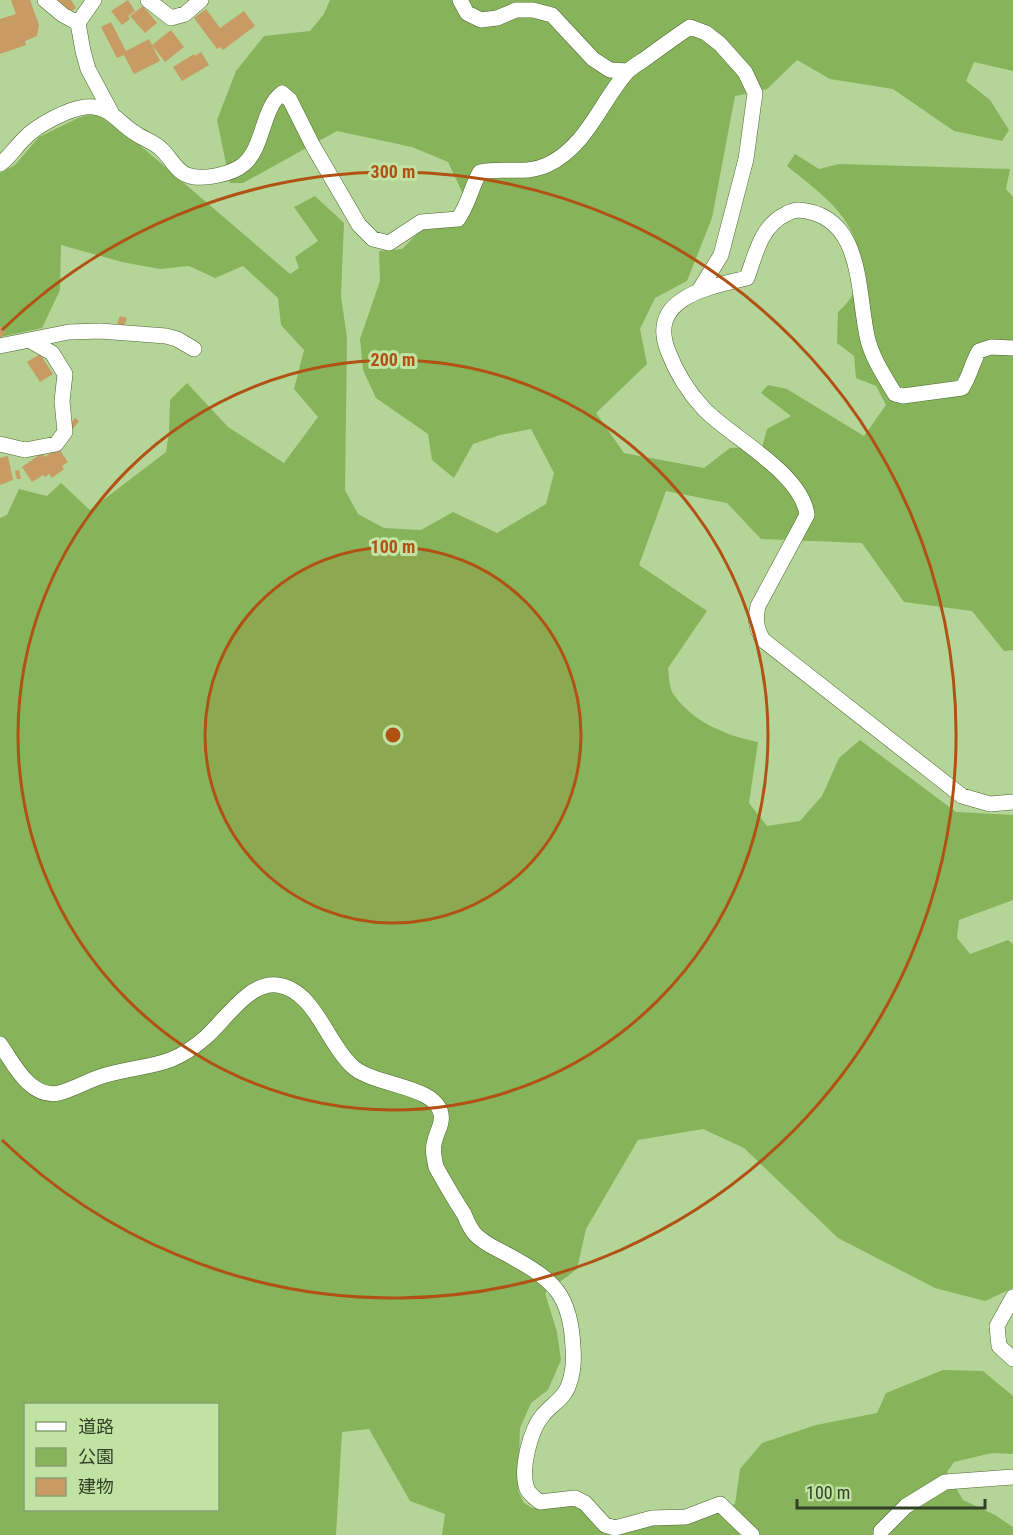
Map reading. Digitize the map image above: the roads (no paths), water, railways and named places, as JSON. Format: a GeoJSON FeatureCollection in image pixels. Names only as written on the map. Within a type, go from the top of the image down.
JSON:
{"type":"FeatureCollection","features":[{"type":"Feature","properties":{"kind":"street"},"geometry":{"type":"LineString","coordinates":[[45,0],[63,15],[78,23]]}},
{"type":"Feature","properties":{"kind":"street"},"geometry":{"type":"LineString","coordinates":[[94,0],[78,23],[82,51],[88,69],[111,112],[133,132],[161,148],[187,175],[210,177],[244,165],[254,151],[274,101],[282,93],[286,94],[359,225],[373,239],[389,243],[421,222],[458,219],[465,209],[480,172],[535,169],[566,153],[582,138],[628,71],[690,27],[706,33],[720,44],[745,72],[755,93],[754,116],[746,159],[721,255],[700,289]]}},
{"type":"Feature","properties":{"kind":"street"},"geometry":{"type":"LineString","coordinates":[[148,0],[171,18],[185,14],[201,0]]}},
{"type":"Feature","properties":{"kind":"street"},"geometry":{"type":"LineString","coordinates":[[460,0],[467,13],[481,20],[497,18],[516,10],[533,10],[552,15],[593,59],[610,70],[628,71]]}},
{"type":"Feature","properties":{"kind":"street"},"geometry":{"type":"LineString","coordinates":[[0,164],[26,136],[44,123],[82,107],[96,106],[111,112]]}},
{"type":"Feature","properties":{"kind":"street"},"geometry":{"type":"LineString","coordinates":[[1013,348],[992,347],[979,351],[963,387],[903,396],[894,394],[867,337],[857,269],[848,245],[833,222],[816,212],[794,210],[777,218],[764,232],[747,278],[700,289],[671,308],[663,324],[665,343],[672,361],[682,381],[704,410],[792,483],[806,504],[807,515],[758,606],[756,617],[758,630],[763,640],[962,796],[990,804],[1013,802]]}},
{"type":"Feature","properties":{"kind":"street"},"geometry":{"type":"LineString","coordinates":[[0,346],[69,332],[100,331],[166,336],[177,339],[194,349]]}},
{"type":"Feature","properties":{"kind":"street"},"geometry":{"type":"LineString","coordinates":[[0,444],[25,450],[56,444],[65,432],[62,401],[65,374],[52,353],[29,340]]}},
{"type":"Feature","properties":{"kind":"street"},"geometry":{"type":"LineString","coordinates":[[0,1044],[24,1079],[34,1088],[45,1093],[58,1093],[105,1075],[163,1064],[177,1058],[207,1036],[248,994],[260,987],[276,984],[301,995],[313,1008],[341,1054],[353,1067],[365,1076],[426,1094],[435,1101],[441,1113],[441,1125],[435,1139],[433,1154],[436,1167],[474,1233],[486,1244],[509,1255],[549,1280],[563,1298],[570,1321],[573,1368],[569,1385],[562,1398],[542,1416],[532,1432],[526,1477],[527,1488],[532,1496],[540,1502],[575,1498],[585,1503],[605,1525],[615,1528],[652,1518],[686,1516],[720,1504],[752,1535]]}},
{"type":"Feature","properties":{"kind":"street"},"geometry":{"type":"LineString","coordinates":[[1013,1297],[997,1326],[999,1346],[1013,1359]]}},
{"type":"Feature","properties":{"kind":"street"},"geometry":{"type":"LineString","coordinates":[[880,1535],[881,1531],[906,1506],[945,1482],[1013,1477]]}}]}
